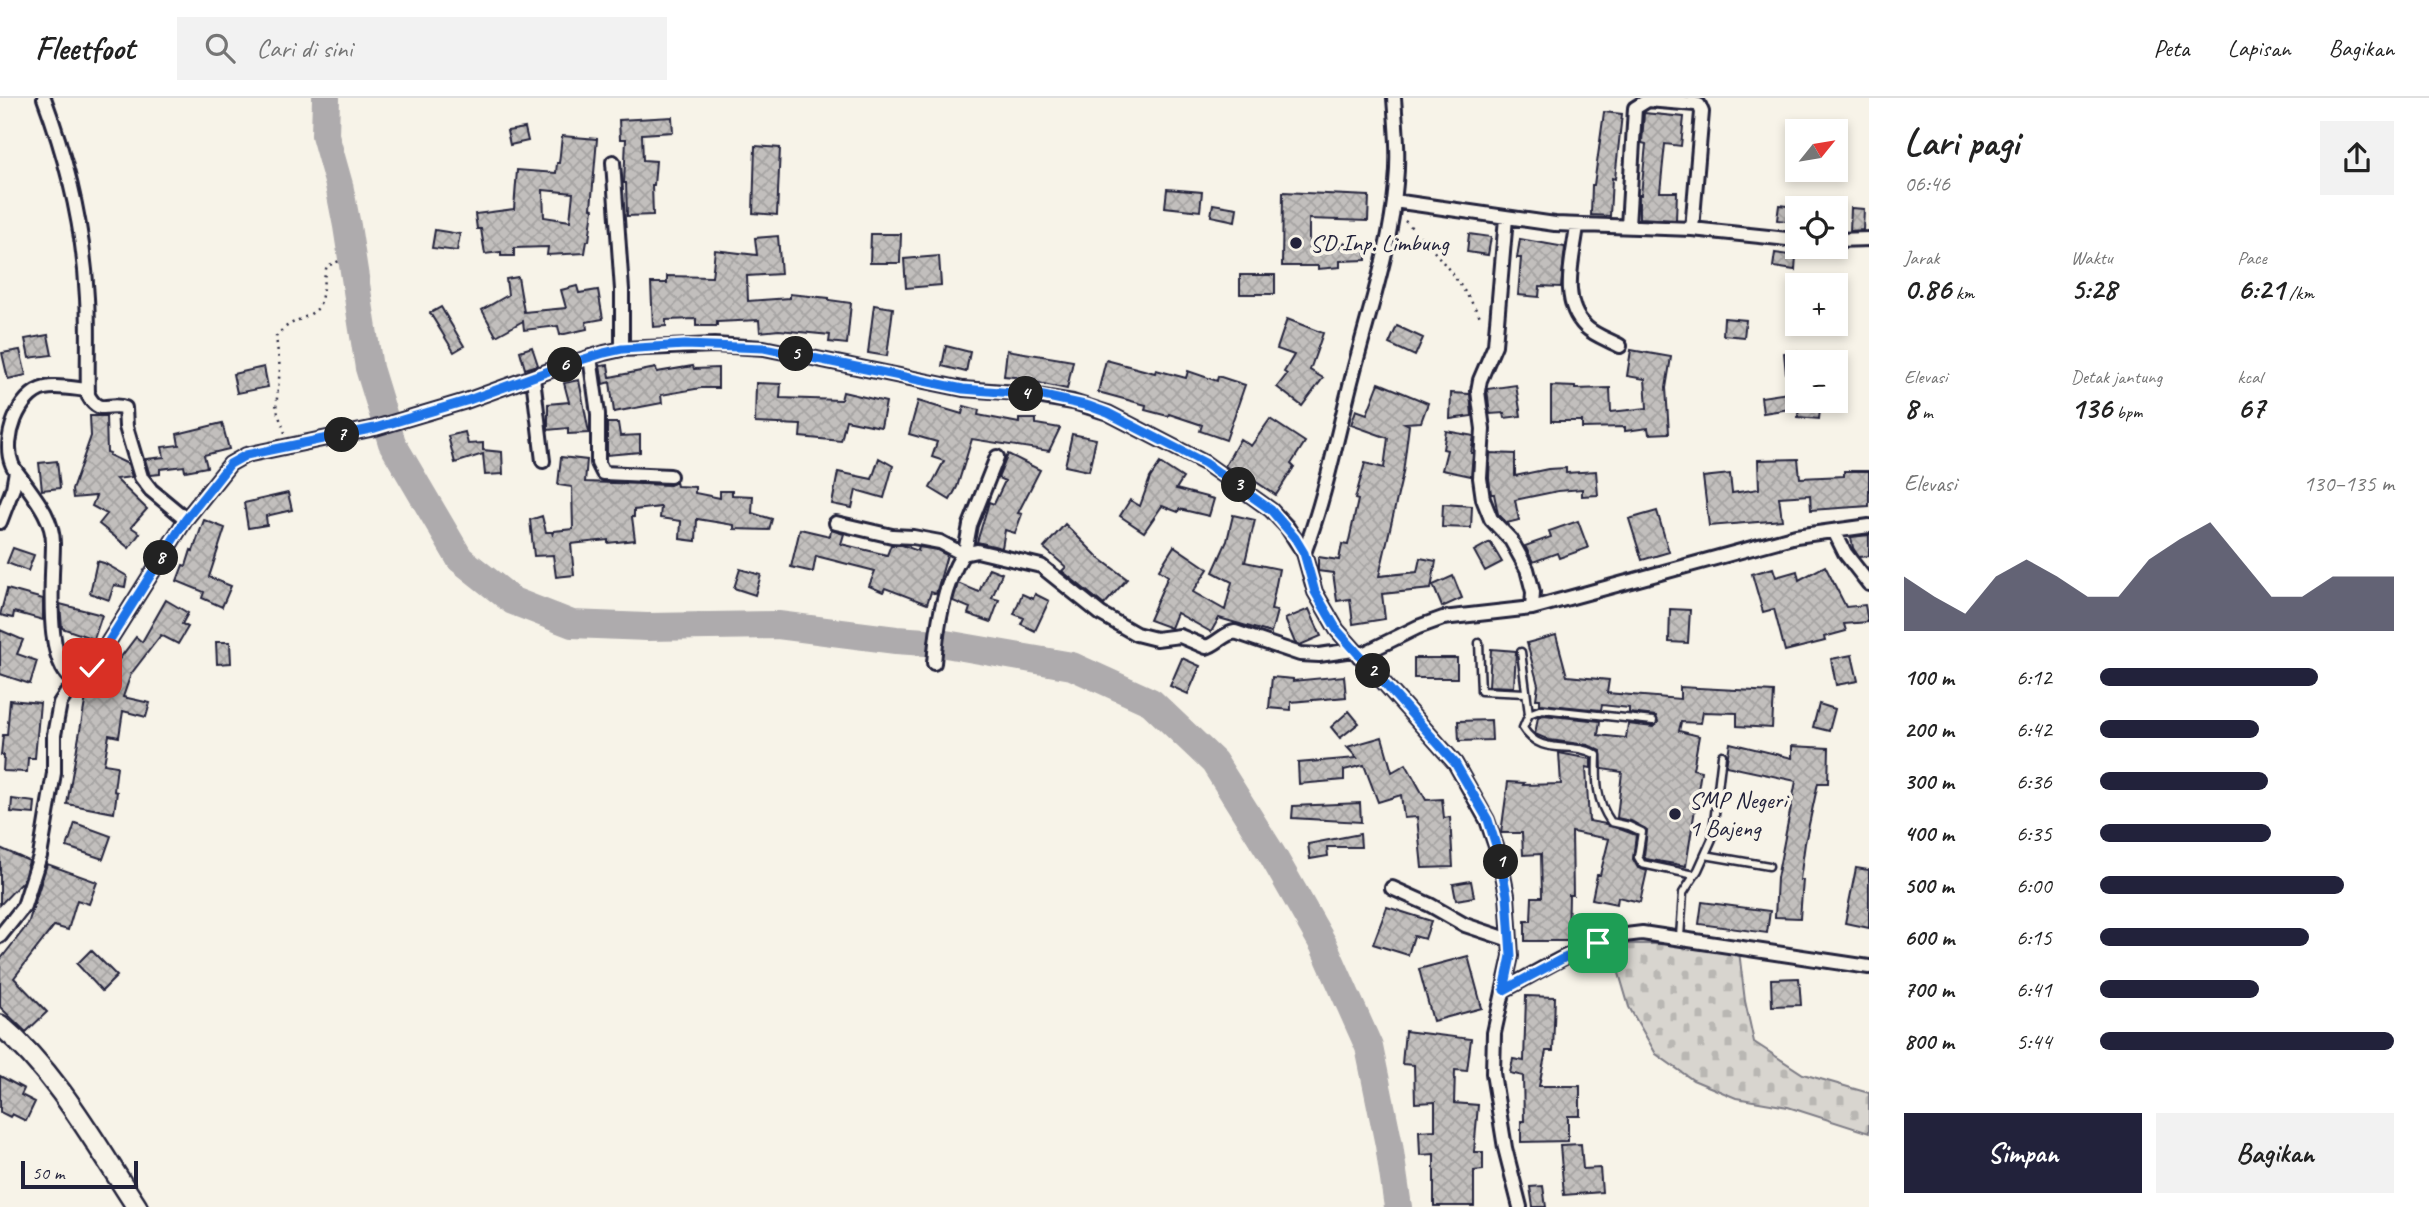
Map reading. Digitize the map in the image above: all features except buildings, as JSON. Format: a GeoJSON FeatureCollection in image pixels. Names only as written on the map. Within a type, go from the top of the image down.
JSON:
{"type":"FeatureCollection","features":[{"type":"Feature","properties":{"kind":"main road"},"geometry":{"type":"LineString","coordinates":[[0,1025],[59,1088],[137,1207]]}},
{"type":"Feature","properties":{"kind":"street"},"geometry":{"type":"LineString","coordinates":[[44,98],[65,160],[81,247],[87,296],[88,395],[95,405],[105,408],[118,405],[125,408],[126,427],[141,477],[151,491],[186,519]]}},
{"type":"Feature","properties":{"kind":"street"},"geometry":{"type":"LineString","coordinates":[[1304,553],[1319,514],[1379,280],[1393,205],[1397,150],[1394,98]]}},
{"type":"Feature","properties":{"kind":"street"},"geometry":{"type":"LineString","coordinates":[[1628,226],[1635,108],[1648,100],[1695,104],[1699,105],[1702,112],[1692,229]]}},
{"type":"Feature","properties":{"kind":"street"},"geometry":{"type":"LineString","coordinates":[[613,162],[622,290],[622,349]]}},
{"type":"Feature","properties":{"kind":"street"},"geometry":{"type":"LineString","coordinates":[[1393,205],[1577,226],[1692,229],[1785,239]]}},
{"type":"Feature","properties":{"kind":"street"},"geometry":{"type":"LineString","coordinates":[[1506,218],[1495,345],[1478,391],[1483,429],[1480,478],[1490,519],[1511,540],[1527,569],[1533,592],[1532,608]]}},
{"type":"Feature","properties":{"kind":"street"},"geometry":{"type":"LineString","coordinates":[[1577,226],[1571,279],[1572,308],[1587,329],[1620,346]]}},
{"type":"Feature","properties":{"kind":"street"},"geometry":{"type":"LineString","coordinates":[[1848,240],[1869,239]]}},
{"type":"Feature","properties":{"kind":"street"},"geometry":{"type":"LineString","coordinates":[[0,936],[24,906],[40,856],[54,773],[56,718],[60,703],[92,668],[186,519],[230,464],[246,455],[400,421],[590,357],[622,349],[714,345],[764,348],[963,389],[1039,395],[1089,406],[1128,422],[1228,477],[1271,510],[1304,553],[1315,592],[1337,630],[1455,763],[1488,820],[1507,895],[1511,956],[1494,1033],[1493,1073],[1505,1148],[1520,1207]]}},
{"type":"Feature","properties":{"kind":"street"},"geometry":{"type":"LineString","coordinates":[[590,357],[598,414],[598,463],[603,472],[613,475],[670,476]]}},
{"type":"Feature","properties":{"kind":"street"},"geometry":{"type":"LineString","coordinates":[[533,378],[543,461]]}},
{"type":"Feature","properties":{"kind":"street"},"geometry":{"type":"LineString","coordinates":[[78,684],[65,675],[55,646],[52,605],[53,535],[50,523],[12,464],[9,441],[12,426],[33,393],[45,388],[88,390]]}},
{"type":"Feature","properties":{"kind":"street"},"geometry":{"type":"LineString","coordinates":[[934,659],[947,592],[964,553],[970,525],[997,457]]}},
{"type":"Feature","properties":{"kind":"street"},"geometry":{"type":"LineString","coordinates":[[0,522],[16,471]]}},
{"type":"Feature","properties":{"kind":"street"},"geometry":{"type":"LineString","coordinates":[[835,523],[892,536],[940,542],[964,553],[977,551],[1041,566],[1101,614],[1146,638],[1180,636],[1206,647],[1235,632],[1300,654],[1319,655],[1356,653],[1443,618],[1532,608],[1796,536],[1869,526]]}},
{"type":"Feature","properties":{"kind":"street"},"geometry":{"type":"LineString","coordinates":[[1833,531],[1854,567],[1869,584]]}},
{"type":"Feature","properties":{"kind":"street"},"geometry":{"type":"LineString","coordinates":[[1392,888],[1465,925],[1510,940]]}},
{"type":"Feature","properties":{"kind":"street"},"geometry":{"type":"LineString","coordinates":[[1504,990],[1562,959],[1616,937],[1642,933],[1869,967]]}},
{"type":"Feature","properties":{"kind":"lane"},"geometry":{"type":"LineString","coordinates":[[1479,643],[1481,691],[1526,693]]}},
{"type":"Feature","properties":{"kind":"lane"},"geometry":{"type":"LineString","coordinates":[[1521,652],[1529,714],[1523,728],[1530,739],[1556,748],[1585,748],[1597,755],[1596,789],[1604,813],[1611,822],[1642,832],[1638,858],[1642,864],[1695,875]]}},
{"type":"Feature","properties":{"kind":"lane"},"geometry":{"type":"LineString","coordinates":[[1529,714],[1542,709],[1653,721]]}},
{"type":"Feature","properties":{"kind":"lane"},"geometry":{"type":"LineString","coordinates":[[1680,937],[1683,893],[1712,839],[1721,755]]}},
{"type":"Feature","properties":{"kind":"lane"},"geometry":{"type":"LineString","coordinates":[[1705,855],[1769,866]]}},
{"type":"Feature","properties":{"kind":"path"},"geometry":{"type":"LineString","coordinates":[[1393,205],[1433,247],[1464,290],[1495,345]]}},
{"type":"Feature","properties":{"kind":"path"},"geometry":{"type":"LineString","coordinates":[[290,446],[276,408],[280,369],[276,337],[283,327],[316,310],[320,303],[323,276],[327,267],[339,261]]}},
{"type":"Feature","properties":{"kind":"green space"},"geometry":{"type":"Polygon","coordinates":[[[1626,944],[1698,944],[1739,951],[1745,1001],[1754,1042],[1803,1074],[1869,1093],[1869,1133],[1788,1107],[1736,1098],[1693,1080],[1656,1054],[1629,1007],[1616,963],[1626,944]]]}},
{"type":"Feature","properties":{"kind":"waterway"},"geometry":{"type":"LineString","coordinates":[[326,98],[325,135],[347,226],[369,368],[392,443],[460,559],[513,601],[572,624],[647,627],[778,625],[940,643],[1072,666],[1151,702],[1214,762],[1273,856],[1323,944],[1369,1047],[1389,1145],[1398,1207]]}},
{"type":"Feature","properties":{"kind":"place","name":"SD Inp. Limbung"},"geometry":{"type":"Point","coordinates":[1296,243]}},
{"type":"Feature","properties":{"kind":"place","name":"SMP Negeri 1 Bajeng"},"geometry":{"type":"Point","coordinates":[1675,814]}},
{"type":"Feature","properties":{"kind":"route"},"geometry":{"type":"LineString","coordinates":[[92,668],[186,519],[230,464],[246,455],[375,428],[466,401],[568,364],[622,349],[685,345],[764,348],[963,389],[1039,395],[1089,406],[1128,422],[1228,477],[1271,510],[1287,527],[1304,553],[1315,592],[1337,630],[1455,763],[1488,820],[1495,839],[1507,895],[1511,956],[1504,990],[1598,943]]}}]}
